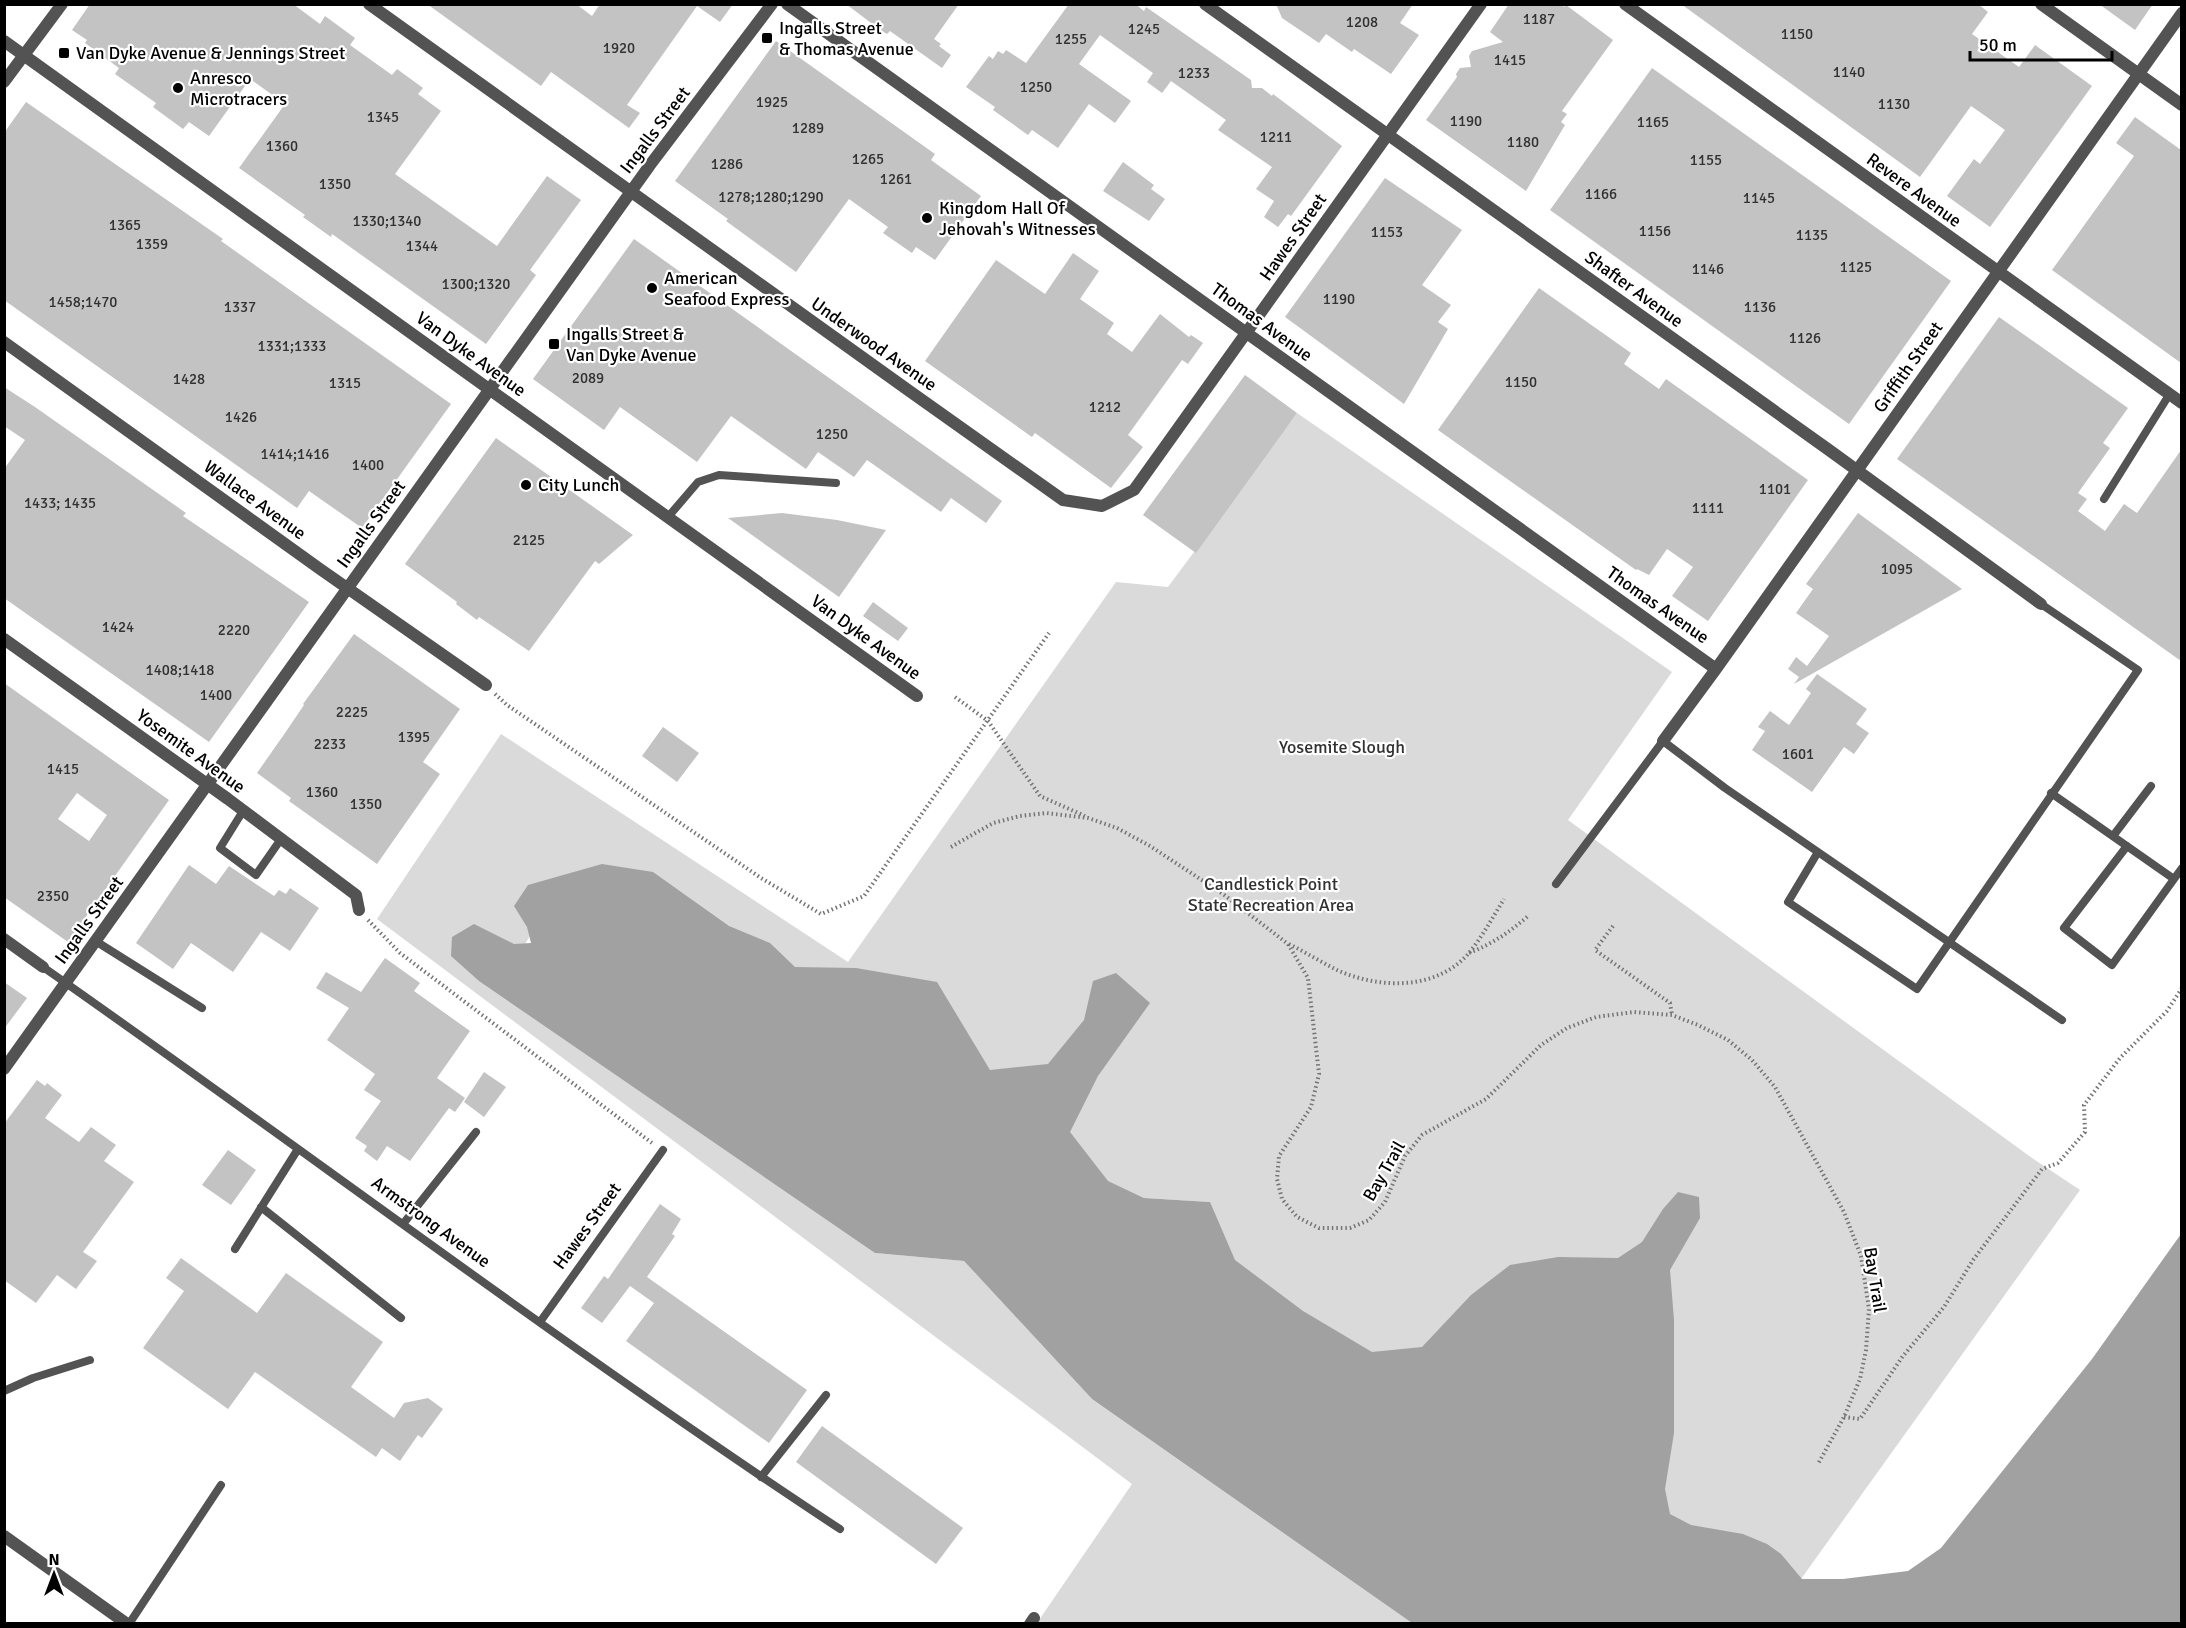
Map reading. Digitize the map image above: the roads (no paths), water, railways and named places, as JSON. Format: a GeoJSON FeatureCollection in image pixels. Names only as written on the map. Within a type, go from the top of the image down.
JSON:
{"type":"FeatureCollection","features":[{"type":"Feature","properties":{"kind":"street"},"geometry":{"type":"LineString","coordinates":[[4,81],[62,4]]}},
{"type":"Feature","properties":{"kind":"street","name":"Underwood Avenue"},"geometry":{"type":"LineString","coordinates":[[369,4],[804,318],[1063,500],[1102,506]]}},
{"type":"Feature","properties":{"kind":"street","name":"Ingalls Street"},"geometry":{"type":"LineString","coordinates":[[4,1069],[97,942],[347,587],[631,191],[772,4]]}},
{"type":"Feature","properties":{"kind":"street","name":"Thomas Avenue"},"geometry":{"type":"LineString","coordinates":[[787,4],[1716,669]]}},
{"type":"Feature","properties":{"kind":"street","name":"Shafter Avenue"},"geometry":{"type":"LineString","coordinates":[[1205,4],[2041,604]]}},
{"type":"Feature","properties":{"kind":"street","name":"Hawes Street"},"geometry":{"type":"LineString","coordinates":[[1102,506],[1134,490],[1481,4]]}},
{"type":"Feature","properties":{"kind":"street","name":"Revere Avenue"},"geometry":{"type":"LineString","coordinates":[[1625,4],[2181,403]]}},
{"type":"Feature","properties":{"kind":"street"},"geometry":{"type":"LineString","coordinates":[[2041,4],[2181,105]]}},
{"type":"Feature","properties":{"kind":"street","name":"Griffith Street"},"geometry":{"type":"LineString","coordinates":[[1663,741],[2181,13]]}},
{"type":"Feature","properties":{"kind":"street","name":"Van Dyke Avenue"},"geometry":{"type":"LineString","coordinates":[[4,41],[917,696]]}},
{"type":"Feature","properties":{"kind":"street","name":"Wallace Avenue"},"geometry":{"type":"LineString","coordinates":[[4,342],[486,685]]}},
{"type":"Feature","properties":{"kind":"street","name":"Yosemite Avenue"},"geometry":{"type":"LineString","coordinates":[[4,639],[356,895],[359,910]]}},
{"type":"Feature","properties":{"kind":"street","name":"Armstrong Avenue"},"geometry":{"type":"LineString","coordinates":[[4,939],[43,967]]}},
{"type":"Feature","properties":{"kind":"street"},"geometry":{"type":"LineString","coordinates":[[4,1536],[128,1623]]}},
{"type":"Feature","properties":{"kind":"lane"},"geometry":{"type":"LineString","coordinates":[[2104,499],[2169,394]]}},
{"type":"Feature","properties":{"kind":"lane"},"geometry":{"type":"LineString","coordinates":[[668,517],[698,482],[718,475],[836,483]]}},
{"type":"Feature","properties":{"kind":"lane"},"geometry":{"type":"LineString","coordinates":[[1818,852],[1788,902],[1917,989],[2138,670],[2041,604]]}},
{"type":"Feature","properties":{"kind":"lane"},"geometry":{"type":"LineString","coordinates":[[1556,884],[1663,741],[1725,788],[2062,1020]]}},
{"type":"Feature","properties":{"kind":"lane"},"geometry":{"type":"LineString","coordinates":[[2113,836],[2151,786]]}},
{"type":"Feature","properties":{"kind":"lane"},"geometry":{"type":"LineString","coordinates":[[2051,793],[2174,879]]}},
{"type":"Feature","properties":{"kind":"lane"},"geometry":{"type":"LineString","coordinates":[[243,811],[220,848],[256,875],[281,839]]}},
{"type":"Feature","properties":{"kind":"lane"},"geometry":{"type":"LineString","coordinates":[[2127,846],[2064,928],[2112,965],[2181,868]]}},
{"type":"Feature","properties":{"kind":"lane"},"geometry":{"type":"LineString","coordinates":[[97,942],[202,1008]]}},
{"type":"Feature","properties":{"kind":"lane","name":"Armstrong Avenue"},"geometry":{"type":"LineString","coordinates":[[43,967],[540,1322],[761,1477],[840,1529]]}},
{"type":"Feature","properties":{"kind":"lane"},"geometry":{"type":"LineString","coordinates":[[403,1224],[476,1132]]}},
{"type":"Feature","properties":{"kind":"lane"},"geometry":{"type":"LineString","coordinates":[[235,1249],[298,1149]]}},
{"type":"Feature","properties":{"kind":"lane","name":"Hawes Street"},"geometry":{"type":"LineString","coordinates":[[540,1322],[663,1150]]}},
{"type":"Feature","properties":{"kind":"lane"},"geometry":{"type":"LineString","coordinates":[[261,1207],[401,1318]]}},
{"type":"Feature","properties":{"kind":"lane"},"geometry":{"type":"LineString","coordinates":[[4,1391],[33,1378],[90,1360]]}},
{"type":"Feature","properties":{"kind":"lane"},"geometry":{"type":"LineString","coordinates":[[761,1477],[826,1395]]}},
{"type":"Feature","properties":{"kind":"lane"},"geometry":{"type":"LineString","coordinates":[[128,1623],[221,1485]]}},
{"type":"Feature","properties":{"kind":"place","name":"Ingalls Street & Thomas Avenue"},"geometry":{"type":"Point","coordinates":[767,38]}},
{"type":"Feature","properties":{"kind":"place","name":"Van Dyke Avenue & Jennings Street"},"geometry":{"type":"Point","coordinates":[64,53]}},
{"type":"Feature","properties":{"kind":"place","name":"Anresco Microtracers"},"geometry":{"type":"Point","coordinates":[178,88]}},
{"type":"Feature","properties":{"kind":"place","name":"Kingdom Hall Of Jehovah's Witnesses"},"geometry":{"type":"Point","coordinates":[927,218]}},
{"type":"Feature","properties":{"kind":"place","name":"American Seafood Express"},"geometry":{"type":"Point","coordinates":[652,288]}},
{"type":"Feature","properties":{"kind":"place","name":"Ingalls Street & Van Dyke Avenue"},"geometry":{"type":"Point","coordinates":[554,344]}},
{"type":"Feature","properties":{"kind":"place","name":"City Lunch"},"geometry":{"type":"Point","coordinates":[526,485]}},
{"type":"Feature","properties":{"kind":"park label","name":"Yosemite Slough"},"geometry":{"type":"Point","coordinates":[1342,747]}},
{"type":"Feature","properties":{"kind":"park label","name":"Candlestick Point State Recreation Area"},"geometry":{"type":"Point","coordinates":[1271,894]}}]}
